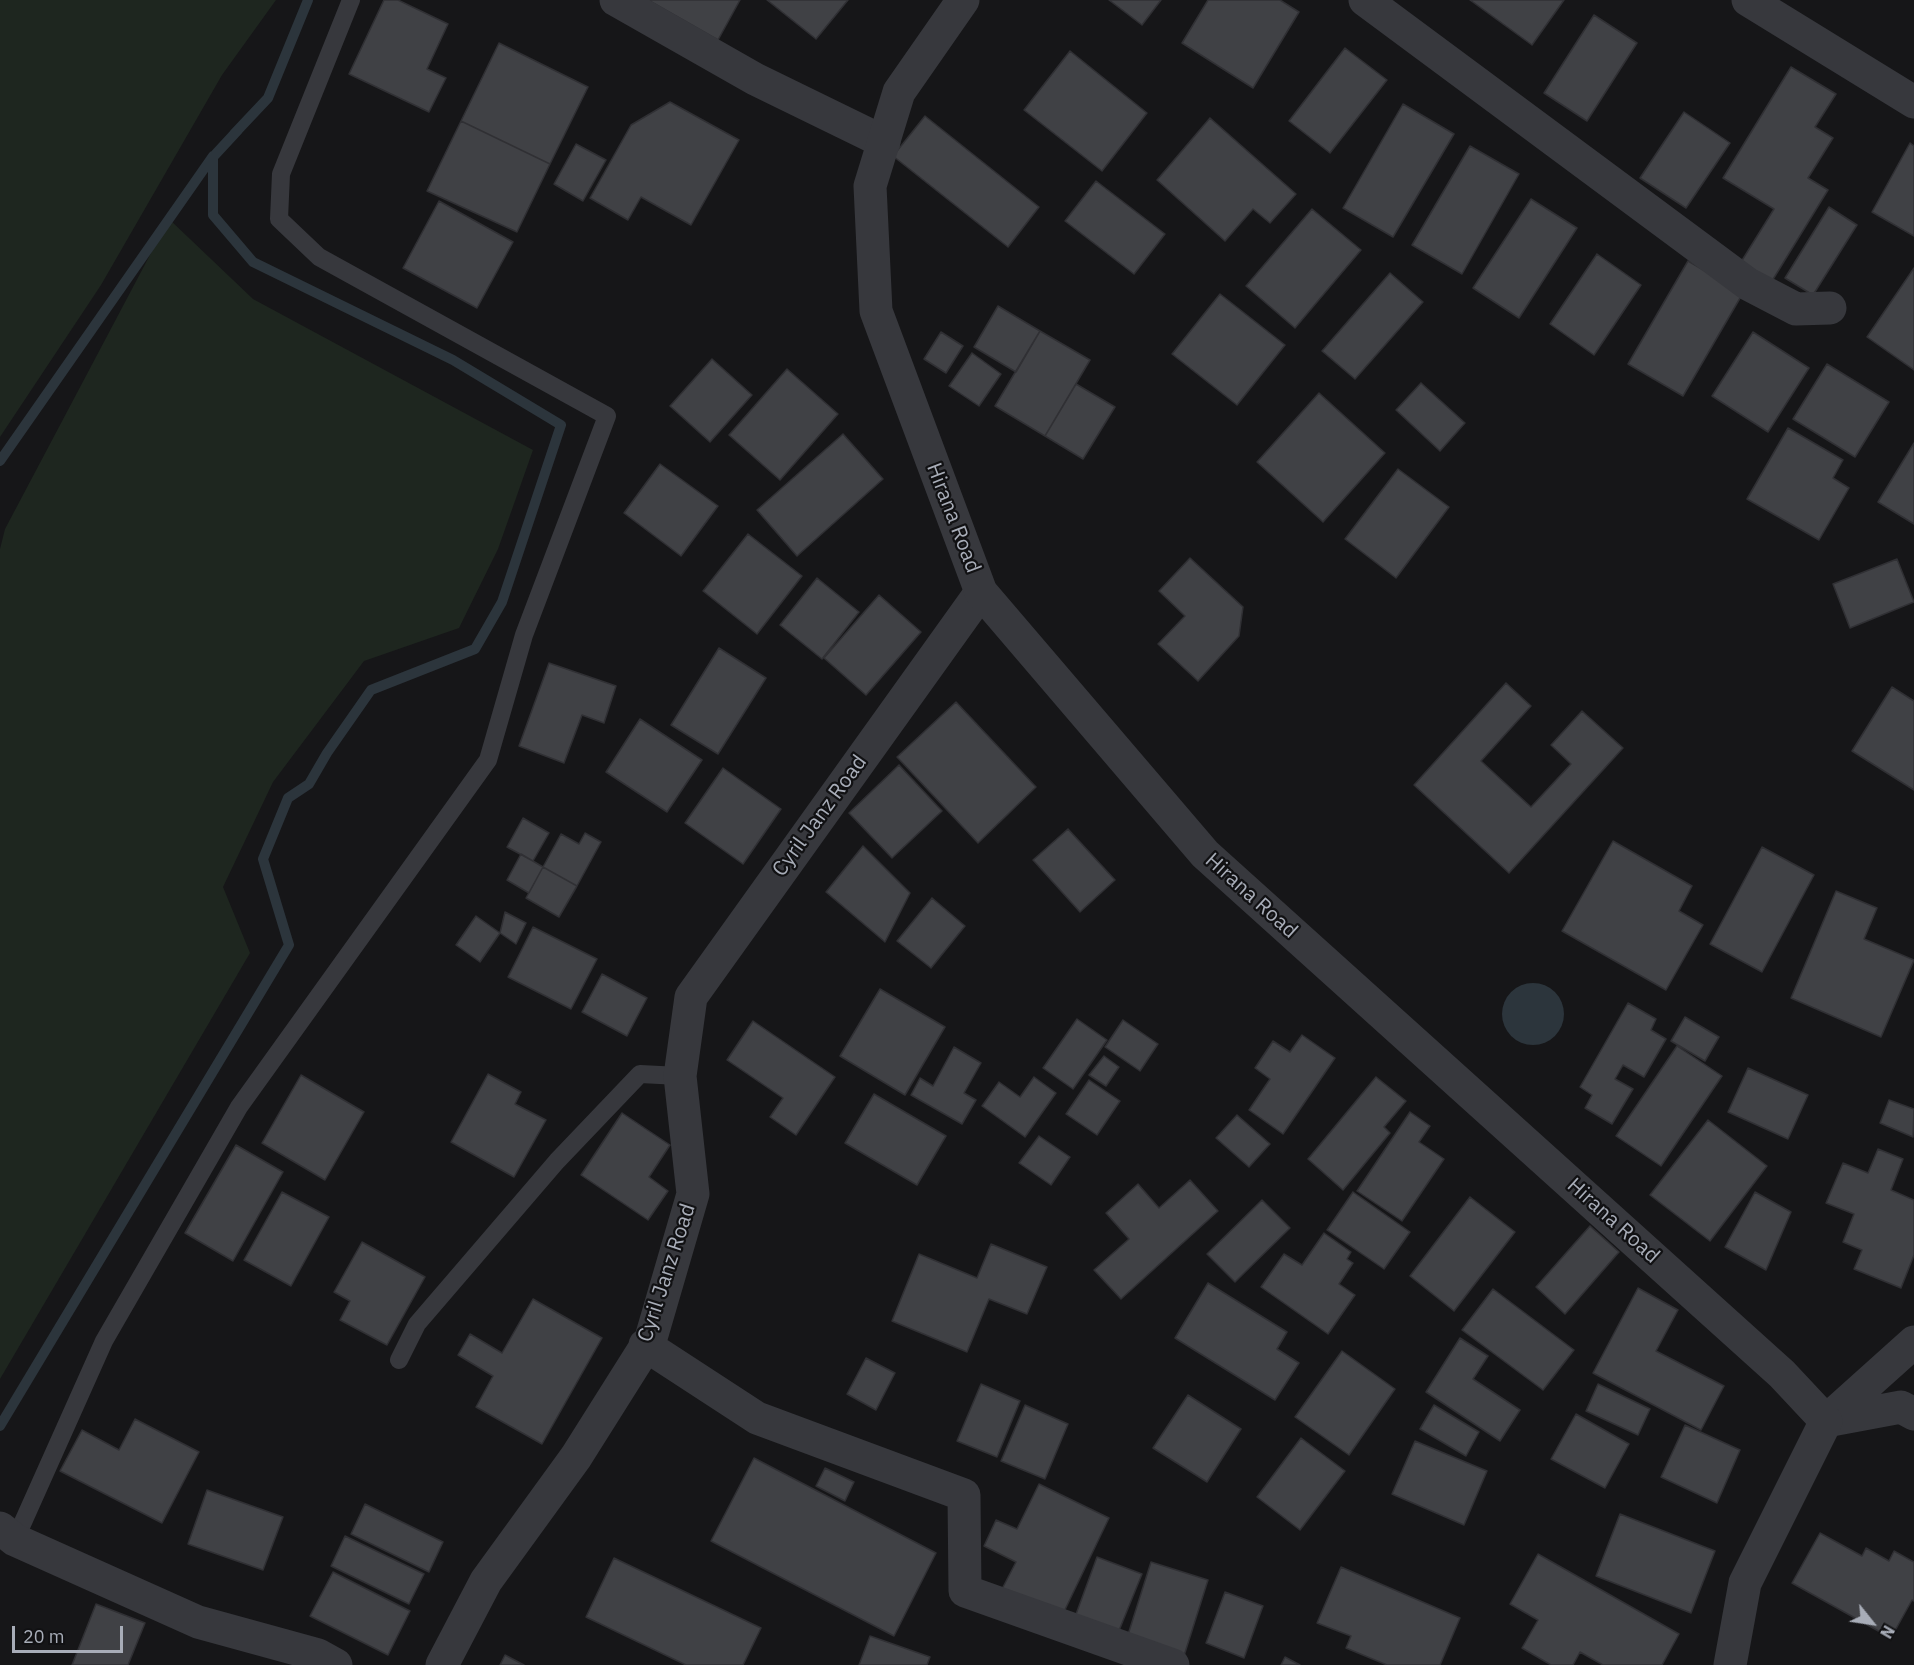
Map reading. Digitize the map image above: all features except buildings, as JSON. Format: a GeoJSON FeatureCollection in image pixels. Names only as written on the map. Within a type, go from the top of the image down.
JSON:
{"type":"FeatureCollection","features":[{"type":"Feature","properties":{"kind":"street"},"geometry":{"type":"LineString","coordinates":[[616,0],[755,78],[884,142]]}},
{"type":"Feature","properties":{"kind":"street","name":"Hirana Road"},"geometry":{"type":"LineString","coordinates":[[963,0],[899,92],[870,186],[876,311],[981,592],[1205,854],[1782,1374],[1826,1421]]}},
{"type":"Feature","properties":{"kind":"street"},"geometry":{"type":"LineString","coordinates":[[1365,0],[1748,284],[1796,309],[1830,308]]}},
{"type":"Feature","properties":{"kind":"street"},"geometry":{"type":"LineString","coordinates":[[1748,0],[1914,102]]}},
{"type":"Feature","properties":{"kind":"street","name":"Cyril Janz Road"},"geometry":{"type":"LineString","coordinates":[[442,1665],[486,1581],[576,1457],[651,1338],[693,1194],[680,1076],[691,997],[981,592]]}},
{"type":"Feature","properties":{"kind":"street"},"geometry":{"type":"LineString","coordinates":[[1730,1665],[1744,1583],[1826,1421],[1914,1342]]}},
{"type":"Feature","properties":{"kind":"street"},"geometry":{"type":"LineString","coordinates":[[645,1346],[757,1418],[964,1495],[965,1591],[1173,1665]]}},
{"type":"Feature","properties":{"kind":"street"},"geometry":{"type":"LineString","coordinates":[[1826,1421],[1901,1407],[1914,1414]]}},
{"type":"Feature","properties":{"kind":"street"},"geometry":{"type":"LineString","coordinates":[[7,1534],[198,1622],[318,1655],[336,1665]]}},
{"type":"Feature","properties":{"kind":"lane"},"geometry":{"type":"LineString","coordinates":[[7,1534],[104,1341],[239,1107],[488,760],[524,635],[607,416],[319,257],[279,219],[281,174],[351,0]]}},
{"type":"Feature","properties":{"kind":"lane"},"geometry":{"type":"LineString","coordinates":[[399,1360],[417,1324],[557,1161],[640,1074],[680,1076]]}},
{"type":"Feature","properties":{"kind":"shaded area"},"geometry":{"type":"Polygon","coordinates":[[[0,0],[276,0],[222,75],[101,285],[0,437],[0,0]]]}},
{"type":"Feature","properties":{"kind":"shaded area"},"geometry":{"type":"Polygon","coordinates":[[[169,219],[253,299],[533,450],[498,549],[459,628],[364,661],[273,782],[223,887],[250,953],[0,1379],[0,549],[5,529],[169,219]]]}},
{"type":"Feature","properties":{"kind":"shaded area"},"geometry":{"type":"Polygon","coordinates":[[[1533,983],[1545,985],[1555,992],[1562,1002],[1564,1014],[1562,1026],[1555,1036],[1545,1043],[1533,1045],[1521,1043],[1511,1036],[1504,1026],[1502,1014],[1504,1002],[1511,992],[1521,985],[1533,983]]]}},
{"type":"Feature","properties":{"kind":"waterway"},"geometry":{"type":"LineString","coordinates":[[234,134],[268,98],[308,0]]}},
{"type":"Feature","properties":{"kind":"waterway"},"geometry":{"type":"LineString","coordinates":[[0,1426],[289,945],[263,859],[288,798],[309,784],[327,753],[371,690],[475,649],[502,602],[561,425],[453,360],[253,262],[213,215],[213,157],[238,130]]}},
{"type":"Feature","properties":{"kind":"waterway"},"geometry":{"type":"LineString","coordinates":[[0,461],[213,156]]}}]}
